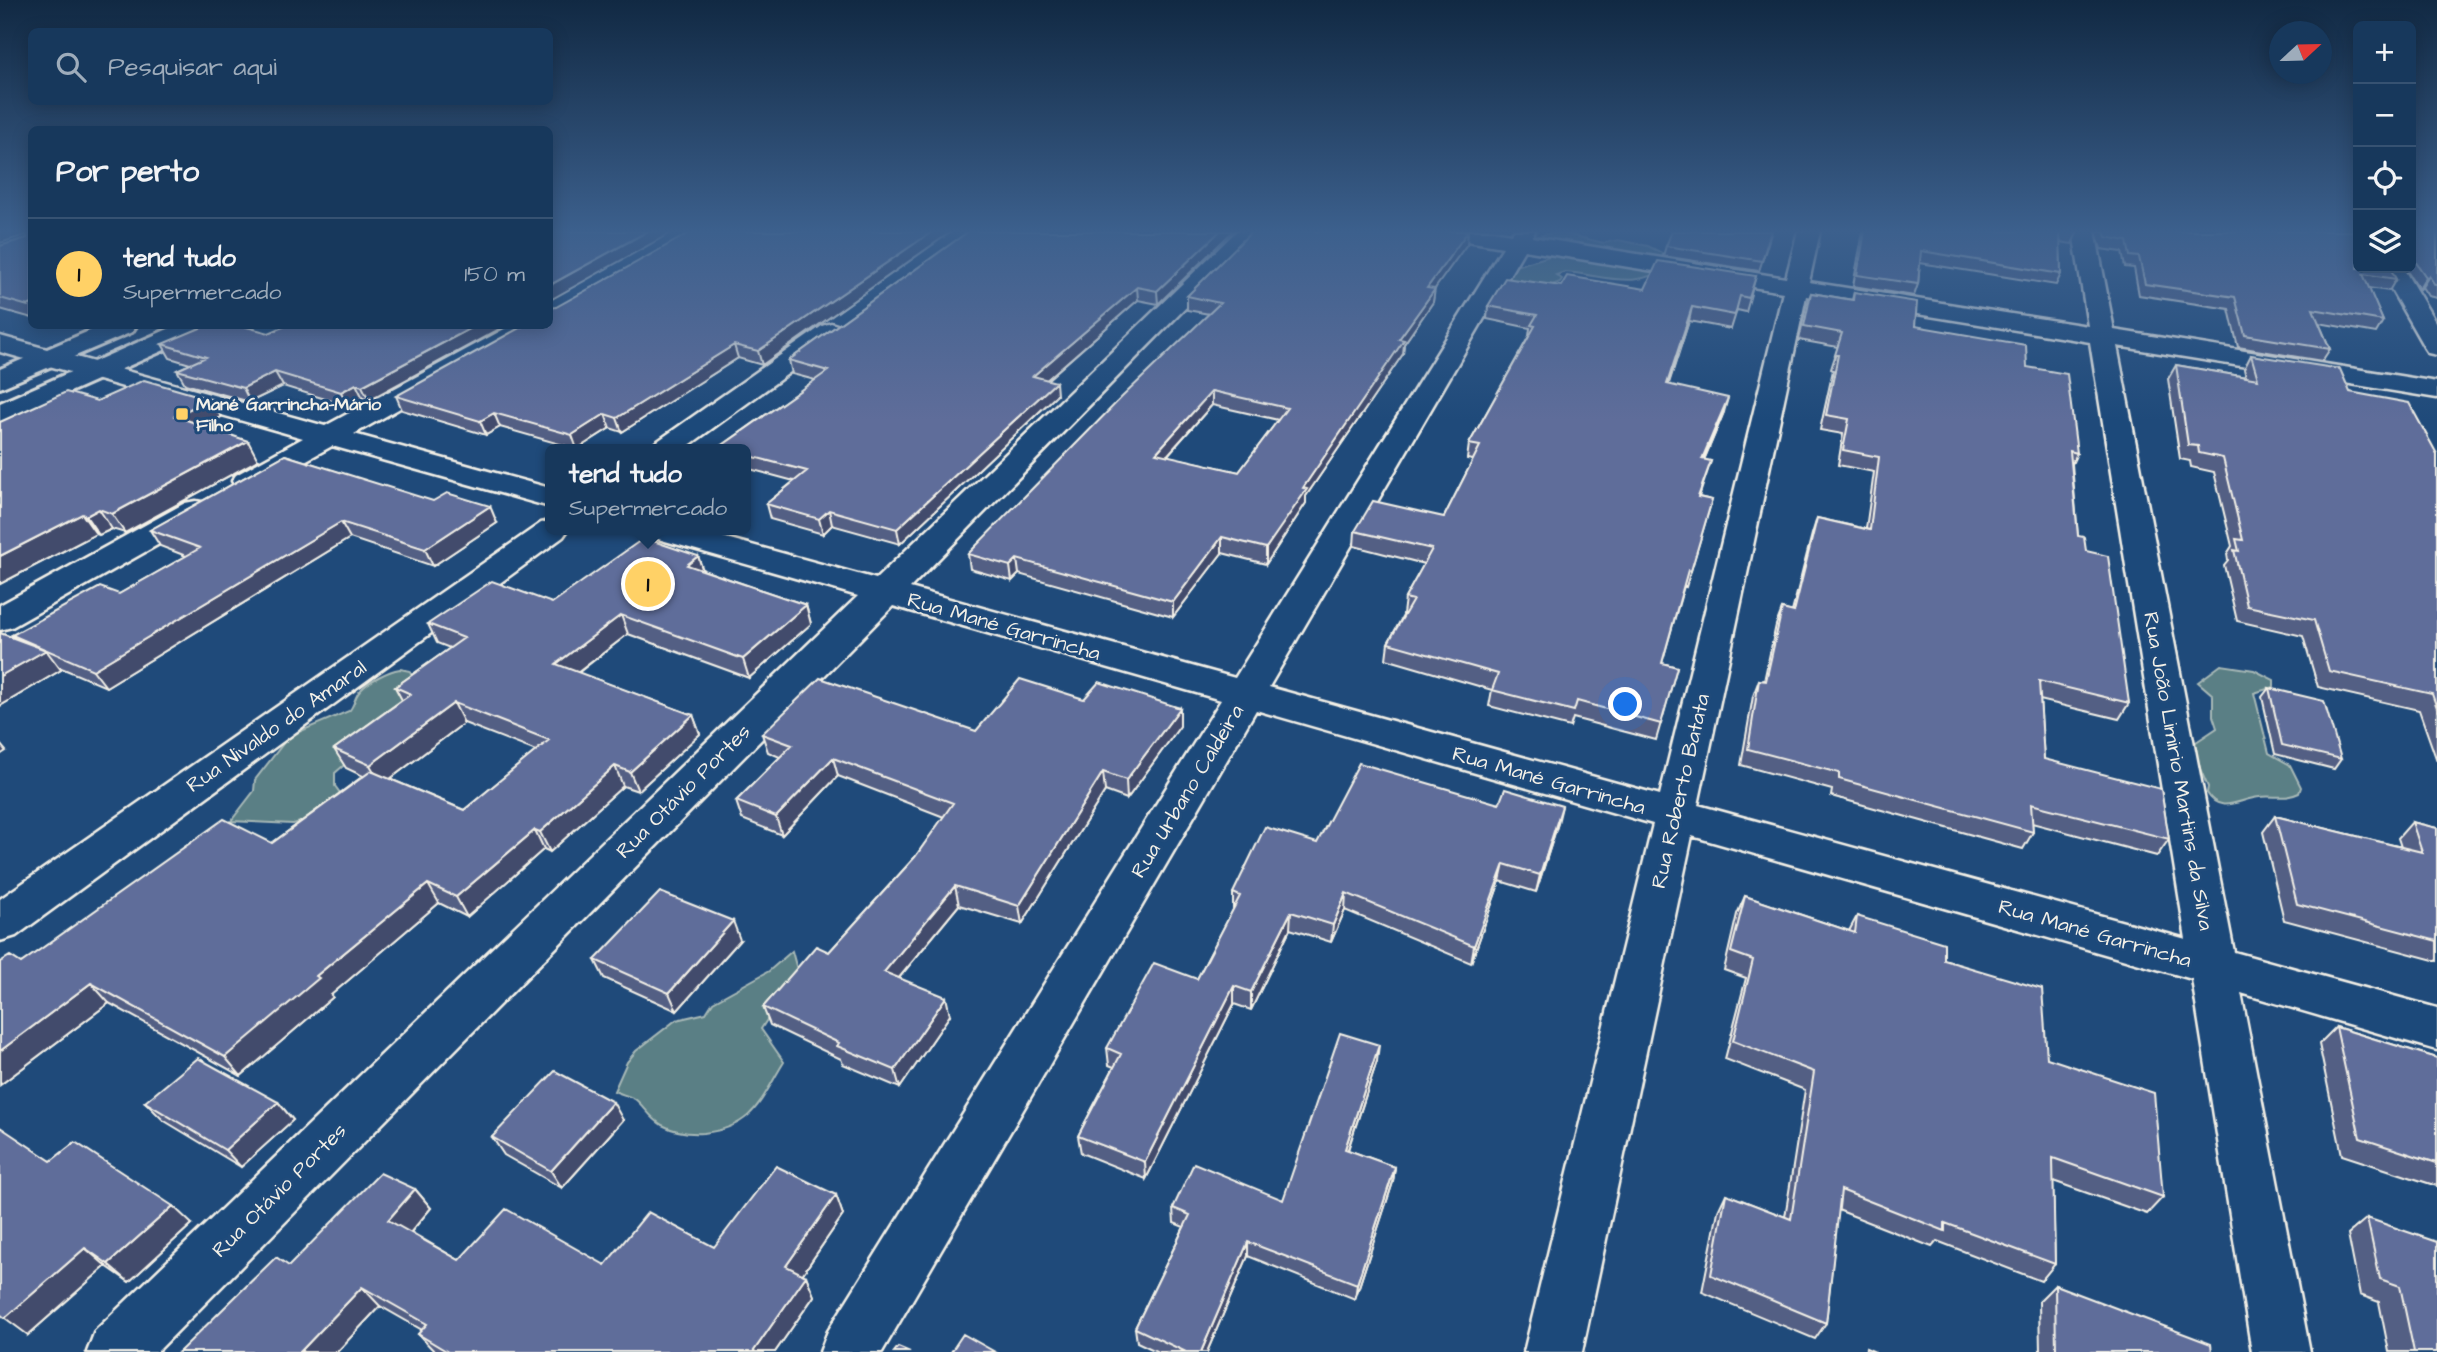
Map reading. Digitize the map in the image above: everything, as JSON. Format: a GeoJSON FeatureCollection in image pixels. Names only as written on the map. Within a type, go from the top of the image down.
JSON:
{"type":"FeatureCollection","features":[{"type":"Feature","properties":{"kind":"main road"},"geometry":{"type":"LineString","coordinates":[[0,379],[116,329]]}},
{"type":"Feature","properties":{"kind":"main road"},"geometry":{"type":"LineString","coordinates":[[0,414],[189,329]]}},
{"type":"Feature","properties":{"kind":"street","name":"Rua Otávio Portes"},"geometry":{"type":"LineString","coordinates":[[116,1352],[1186,294]]}},
{"type":"Feature","properties":{"kind":"street","name":"Rua Urbano Caldeira"},"geometry":{"type":"LineString","coordinates":[[849,1352],[1487,294]]}},
{"type":"Feature","properties":{"kind":"street","name":"Rua Roberto Batata"},"geometry":{"type":"LineString","coordinates":[[1553,1352],[1794,294]]}},
{"type":"Feature","properties":{"kind":"street"},"geometry":{"type":"LineString","coordinates":[[1840,294],[2437,390]]}},
{"type":"Feature","properties":{"kind":"street","name":"Rua João Limirio Martins da Silva"},"geometry":{"type":"LineString","coordinates":[[2095,294],[2281,1352]]}},
{"type":"Feature","properties":{"kind":"street"},"geometry":{"type":"LineString","coordinates":[[2406,294],[2437,347]]}},
{"type":"Feature","properties":{"kind":"street"},"geometry":{"type":"LineString","coordinates":[[672,444],[847,320]]}},
{"type":"Feature","properties":{"kind":"street"},"geometry":{"type":"LineString","coordinates":[[0,619],[523,329]]}},
{"type":"Feature","properties":{"kind":"street"},"geometry":{"type":"LineString","coordinates":[[0,344],[545,497]]}},
{"type":"Feature","properties":{"kind":"street","name":"Rua Nivaldo do Amaral"},"geometry":{"type":"LineString","coordinates":[[0,923],[545,535]]}},
{"type":"Feature","properties":{"kind":"street","name":"Rua Mané Garrincha"},"geometry":{"type":"LineString","coordinates":[[680,535],[2437,1029]]}},
{"type":"Feature","properties":{"kind":"green space"},"geometry":{"type":"Polygon","coordinates":[[[2221,665],[2254,670],[2274,680],[2274,687],[2254,693],[2269,753],[2290,765],[2301,787],[2299,793],[2224,804],[2212,800],[2207,793],[2208,787],[2190,746],[2217,728],[2213,716],[2213,695],[2198,682],[2221,665]]]}},
{"type":"Feature","properties":{"kind":"green space"},"geometry":{"type":"Polygon","coordinates":[[[400,669],[410,671],[416,684],[350,760],[335,773],[335,786],[340,793],[339,797],[312,819],[293,824],[231,821],[254,791],[255,780],[289,736],[349,711],[358,693],[368,684],[384,674],[400,669]]]}},
{"type":"Feature","properties":{"kind":"green space"},"geometry":{"type":"Polygon","coordinates":[[[792,951],[799,977],[761,1029],[784,1062],[761,1100],[745,1118],[721,1130],[704,1133],[683,1132],[662,1125],[635,1099],[614,1091],[627,1062],[636,1051],[676,1020],[706,1013],[713,1002],[769,971],[792,951]]]}},
{"type":"Feature","properties":{"kind":"building"},"geometry":{"type":"Polygon","coordinates":[[[0,294],[28,294],[28,306],[0,298],[0,294]]]}},
{"type":"Feature","properties":{"kind":"building"},"geometry":{"type":"Polygon","coordinates":[[[579,294],[841,294],[758,351],[734,345],[617,418],[605,414],[572,435],[494,413],[480,421],[396,396],[518,329],[553,329],[553,308],[579,294]]]}},
{"type":"Feature","properties":{"kind":"building"},"geometry":{"type":"Polygon","coordinates":[[[881,294],[1129,294],[1033,376],[1056,382],[897,529],[829,510],[819,519],[766,504],[807,471],[751,456],[751,444],[724,444],[828,371],[789,360],[881,294]]]}},
{"type":"Feature","properties":{"kind":"building"},"geometry":{"type":"Polygon","coordinates":[[[1431,294],[1399,339],[1404,340],[1303,488],[1307,489],[1266,548],[1222,537],[1173,602],[1017,559],[1010,566],[968,554],[1122,397],[1220,303],[1187,296],[1431,294]],[[1212,391],[1156,453],[1239,472],[1287,408],[1212,391]]]}},
{"type":"Feature","properties":{"kind":"building"},"geometry":{"type":"Polygon","coordinates":[[[1495,294],[1750,294],[1749,298],[1740,296],[1735,315],[1692,307],[1667,384],[1728,398],[1702,459],[1711,461],[1698,497],[1712,500],[1691,571],[1688,570],[1662,663],[1677,667],[1661,724],[1577,701],[1574,711],[1492,690],[1498,674],[1388,643],[1413,600],[1405,598],[1432,549],[1355,531],[1373,501],[1444,517],[1480,446],[1469,444],[1535,326],[1531,325],[1537,315],[1488,306],[1495,294]]]}},
{"type":"Feature","properties":{"kind":"building"},"geometry":{"type":"Polygon","coordinates":[[[1811,294],[1853,300],[1854,294],[1867,294],[1917,302],[1915,326],[2026,345],[2027,367],[2067,374],[2077,453],[2070,451],[2078,536],[2084,537],[2086,551],[2108,556],[2129,703],[2039,681],[2044,759],[2161,789],[2169,839],[2031,804],[2033,832],[1839,779],[1839,773],[1748,749],[1759,680],[1766,681],[1782,609],[1794,612],[1817,518],[1870,530],[1879,457],[1843,450],[1849,419],[1826,415],[1838,355],[1835,355],[1842,333],[1804,326],[1811,294]]]}},
{"type":"Feature","properties":{"kind":"building"},"geometry":{"type":"Polygon","coordinates":[[[2215,294],[2372,294],[2383,321],[2313,309],[2330,349],[2245,335],[2235,297],[2215,294]]]}},
{"type":"Feature","properties":{"kind":"building"},"geometry":{"type":"Polygon","coordinates":[[[198,329],[254,329],[269,333],[278,329],[469,329],[362,386],[356,384],[341,392],[275,372],[243,388],[177,370],[206,357],[162,344],[198,329]]]}},
{"type":"Feature","properties":{"kind":"building"},"geometry":{"type":"Polygon","coordinates":[[[2251,355],[2340,369],[2350,392],[2409,403],[2437,454],[2437,708],[2432,694],[2329,671],[2314,620],[2247,606],[2234,550],[2239,551],[2236,539],[2243,540],[2223,458],[2199,453],[2198,446],[2188,445],[2176,365],[2258,379],[2251,355]]]}},
{"type":"Feature","properties":{"kind":"building"},"geometry":{"type":"Polygon","coordinates":[[[144,380],[210,399],[175,416],[248,441],[112,514],[99,509],[86,516],[82,514],[0,556],[0,422],[66,392],[97,401],[144,380]]]}},
{"type":"Feature","properties":{"kind":"building"},"geometry":{"type":"Polygon","coordinates":[[[285,455],[433,501],[447,493],[490,506],[425,549],[341,522],[93,670],[12,635],[100,587],[119,594],[200,548],[150,530],[285,455]]]}},
{"type":"Feature","properties":{"kind":"building"},"geometry":{"type":"Polygon","coordinates":[[[644,538],[698,556],[687,565],[806,605],[743,659],[621,615],[556,664],[693,715],[630,772],[615,766],[540,832],[535,830],[456,897],[428,884],[316,976],[319,978],[225,1057],[91,983],[0,1051],[0,962],[10,956],[21,963],[224,819],[272,843],[371,771],[464,810],[549,740],[454,703],[370,765],[334,749],[411,694],[395,687],[464,638],[428,624],[492,581],[552,603],[644,538]]]}},
{"type":"Feature","properties":{"kind":"building"},"geometry":{"type":"Polygon","coordinates":[[[0,633],[46,650],[0,676],[0,633]]]}},
{"type":"Feature","properties":{"kind":"building"},"geometry":{"type":"Polygon","coordinates":[[[820,678],[976,731],[1020,679],[1084,699],[1099,682],[1180,708],[1126,780],[1103,772],[1019,906],[955,886],[884,972],[946,997],[895,1070],[837,1046],[839,1043],[763,1007],[816,946],[829,952],[915,857],[953,803],[833,758],[776,817],[736,801],[792,745],[762,734],[820,678]]]}},
{"type":"Feature","properties":{"kind":"building"},"geometry":{"type":"Polygon","coordinates":[[[2269,688],[2324,701],[2341,759],[2282,745],[2269,688]]]}},
{"type":"Feature","properties":{"kind":"building"},"geometry":{"type":"Polygon","coordinates":[[[1359,763],[1499,804],[1505,789],[1562,806],[1540,875],[1504,864],[1474,946],[1346,893],[1333,925],[1291,912],[1251,992],[1234,986],[1145,1162],[1078,1136],[1121,1054],[1107,1048],[1154,963],[1197,979],[1240,896],[1233,893],[1265,827],[1317,843],[1359,763]]]}},
{"type":"Feature","properties":{"kind":"building"},"geometry":{"type":"Polygon","coordinates":[[[2275,816],[2422,852],[2412,822],[2437,828],[2437,941],[2297,904],[2275,816]]]}},
{"type":"Feature","properties":{"kind":"building"},"geometry":{"type":"Polygon","coordinates":[[[660,892],[733,921],[669,993],[595,960],[660,892]]]}},
{"type":"Feature","properties":{"kind":"building"},"geometry":{"type":"Polygon","coordinates":[[[1745,896],[1855,933],[1857,916],[1944,943],[1944,960],[2042,989],[2047,1058],[2154,1093],[2163,1197],[2053,1158],[2055,1264],[1945,1223],[1945,1231],[1841,1190],[1826,1323],[1711,1275],[1726,1194],[1791,1219],[1814,1072],[1733,1041],[1753,960],[1731,952],[1745,896]]]}},
{"type":"Feature","properties":{"kind":"building"},"geometry":{"type":"Polygon","coordinates":[[[2336,1027],[2437,1058],[2437,1163],[2360,1138],[2336,1027]]]}},
{"type":"Feature","properties":{"kind":"building"},"geometry":{"type":"Polygon","coordinates":[[[1340,1033],[1379,1045],[1345,1149],[1395,1167],[1357,1284],[1248,1242],[1201,1352],[1186,1352],[1135,1328],[1190,1215],[1173,1208],[1194,1163],[1283,1200],[1340,1033]]]}},
{"type":"Feature","properties":{"kind":"building"},"geometry":{"type":"Polygon","coordinates":[[[198,1058],[278,1102],[225,1150],[145,1102],[198,1058]]]}},
{"type":"Feature","properties":{"kind":"building"},"geometry":{"type":"Polygon","coordinates":[[[555,1071],[613,1102],[551,1171],[492,1137],[555,1071]]]}},
{"type":"Feature","properties":{"kind":"building"},"geometry":{"type":"Polygon","coordinates":[[[0,1127],[51,1161],[75,1142],[173,1206],[108,1264],[85,1248],[5,1318],[0,1314],[0,1127]]]}},
{"type":"Feature","properties":{"kind":"building"},"geometry":{"type":"Polygon","coordinates":[[[776,1166],[836,1195],[786,1266],[806,1276],[753,1352],[448,1352],[418,1334],[427,1324],[362,1287],[300,1352],[179,1352],[276,1257],[289,1266],[380,1173],[415,1189],[388,1220],[459,1260],[506,1209],[605,1265],[648,1212],[714,1247],[776,1166]]]}},
{"type":"Feature","properties":{"kind":"building"},"geometry":{"type":"Polygon","coordinates":[[[2367,1218],[2437,1242],[2437,1352],[2414,1352],[2400,1286],[2380,1279],[2367,1218]]]}},
{"type":"Feature","properties":{"kind":"building"},"geometry":{"type":"Polygon","coordinates":[[[2055,1285],[2211,1344],[2212,1352],[2056,1352],[2055,1285]]]}},
{"type":"Feature","properties":{"kind":"building"},"geometry":{"type":"Polygon","coordinates":[[[963,1334],[995,1352],[951,1352],[963,1334]]]}},
{"type":"Feature","properties":{"kind":"building"},"geometry":{"type":"Polygon","coordinates":[[[898,1347],[910,1352],[894,1352],[898,1347]]]}},
{"type":"Feature","properties":{"kind":"place","name":"Mané Garrincha-Mário Filho"},"geometry":{"type":"Point","coordinates":[182,414]}},
{"type":"Feature","properties":{"kind":"place","name":"tend tudo"},"geometry":{"type":"Point","coordinates":[648,584]}}]}
